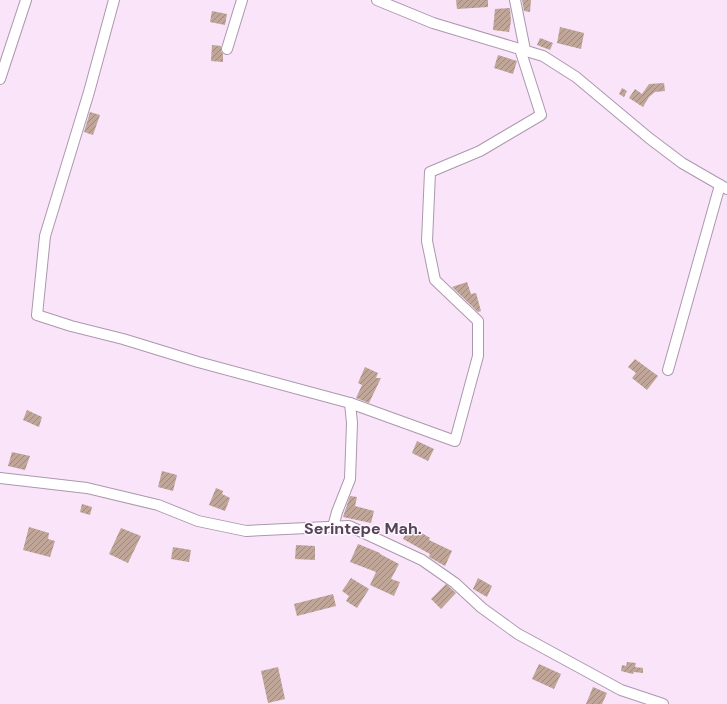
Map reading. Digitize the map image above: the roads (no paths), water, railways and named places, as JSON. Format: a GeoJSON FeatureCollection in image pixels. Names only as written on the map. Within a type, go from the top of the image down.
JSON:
{"type":"FeatureCollection","features":[{"type":"Feature","properties":{"kind":"street"},"geometry":{"type":"LineString","coordinates":[[0,79],[26,0]]}},
{"type":"Feature","properties":{"kind":"street"},"geometry":{"type":"LineString","coordinates":[[114,0],[89,92],[45,236],[38,314],[71,326],[350,404],[454,441],[478,356],[478,320],[435,280],[427,241],[430,172],[480,151],[541,115],[522,50],[515,0]]}},
{"type":"Feature","properties":{"kind":"street"},"geometry":{"type":"LineString","coordinates":[[227,49],[242,0]]}},
{"type":"Feature","properties":{"kind":"street"},"geometry":{"type":"LineString","coordinates":[[377,0],[433,23],[543,56],[576,77],[643,133],[682,163],[724,187],[668,370]]}},
{"type":"Feature","properties":{"kind":"street"},"geometry":{"type":"LineString","coordinates":[[333,527],[337,512],[350,479],[352,423],[350,404]]}},
{"type":"Feature","properties":{"kind":"street"},"geometry":{"type":"LineString","coordinates":[[0,478],[87,488],[158,505],[198,521],[246,531],[349,526],[422,560],[455,583],[482,608],[518,634],[621,690],[663,704]]}},
{"type":"Feature","properties":{"kind":"district","name":"Serintepe Mah."},"geometry":{"type":"Point","coordinates":[363,528]}}]}
